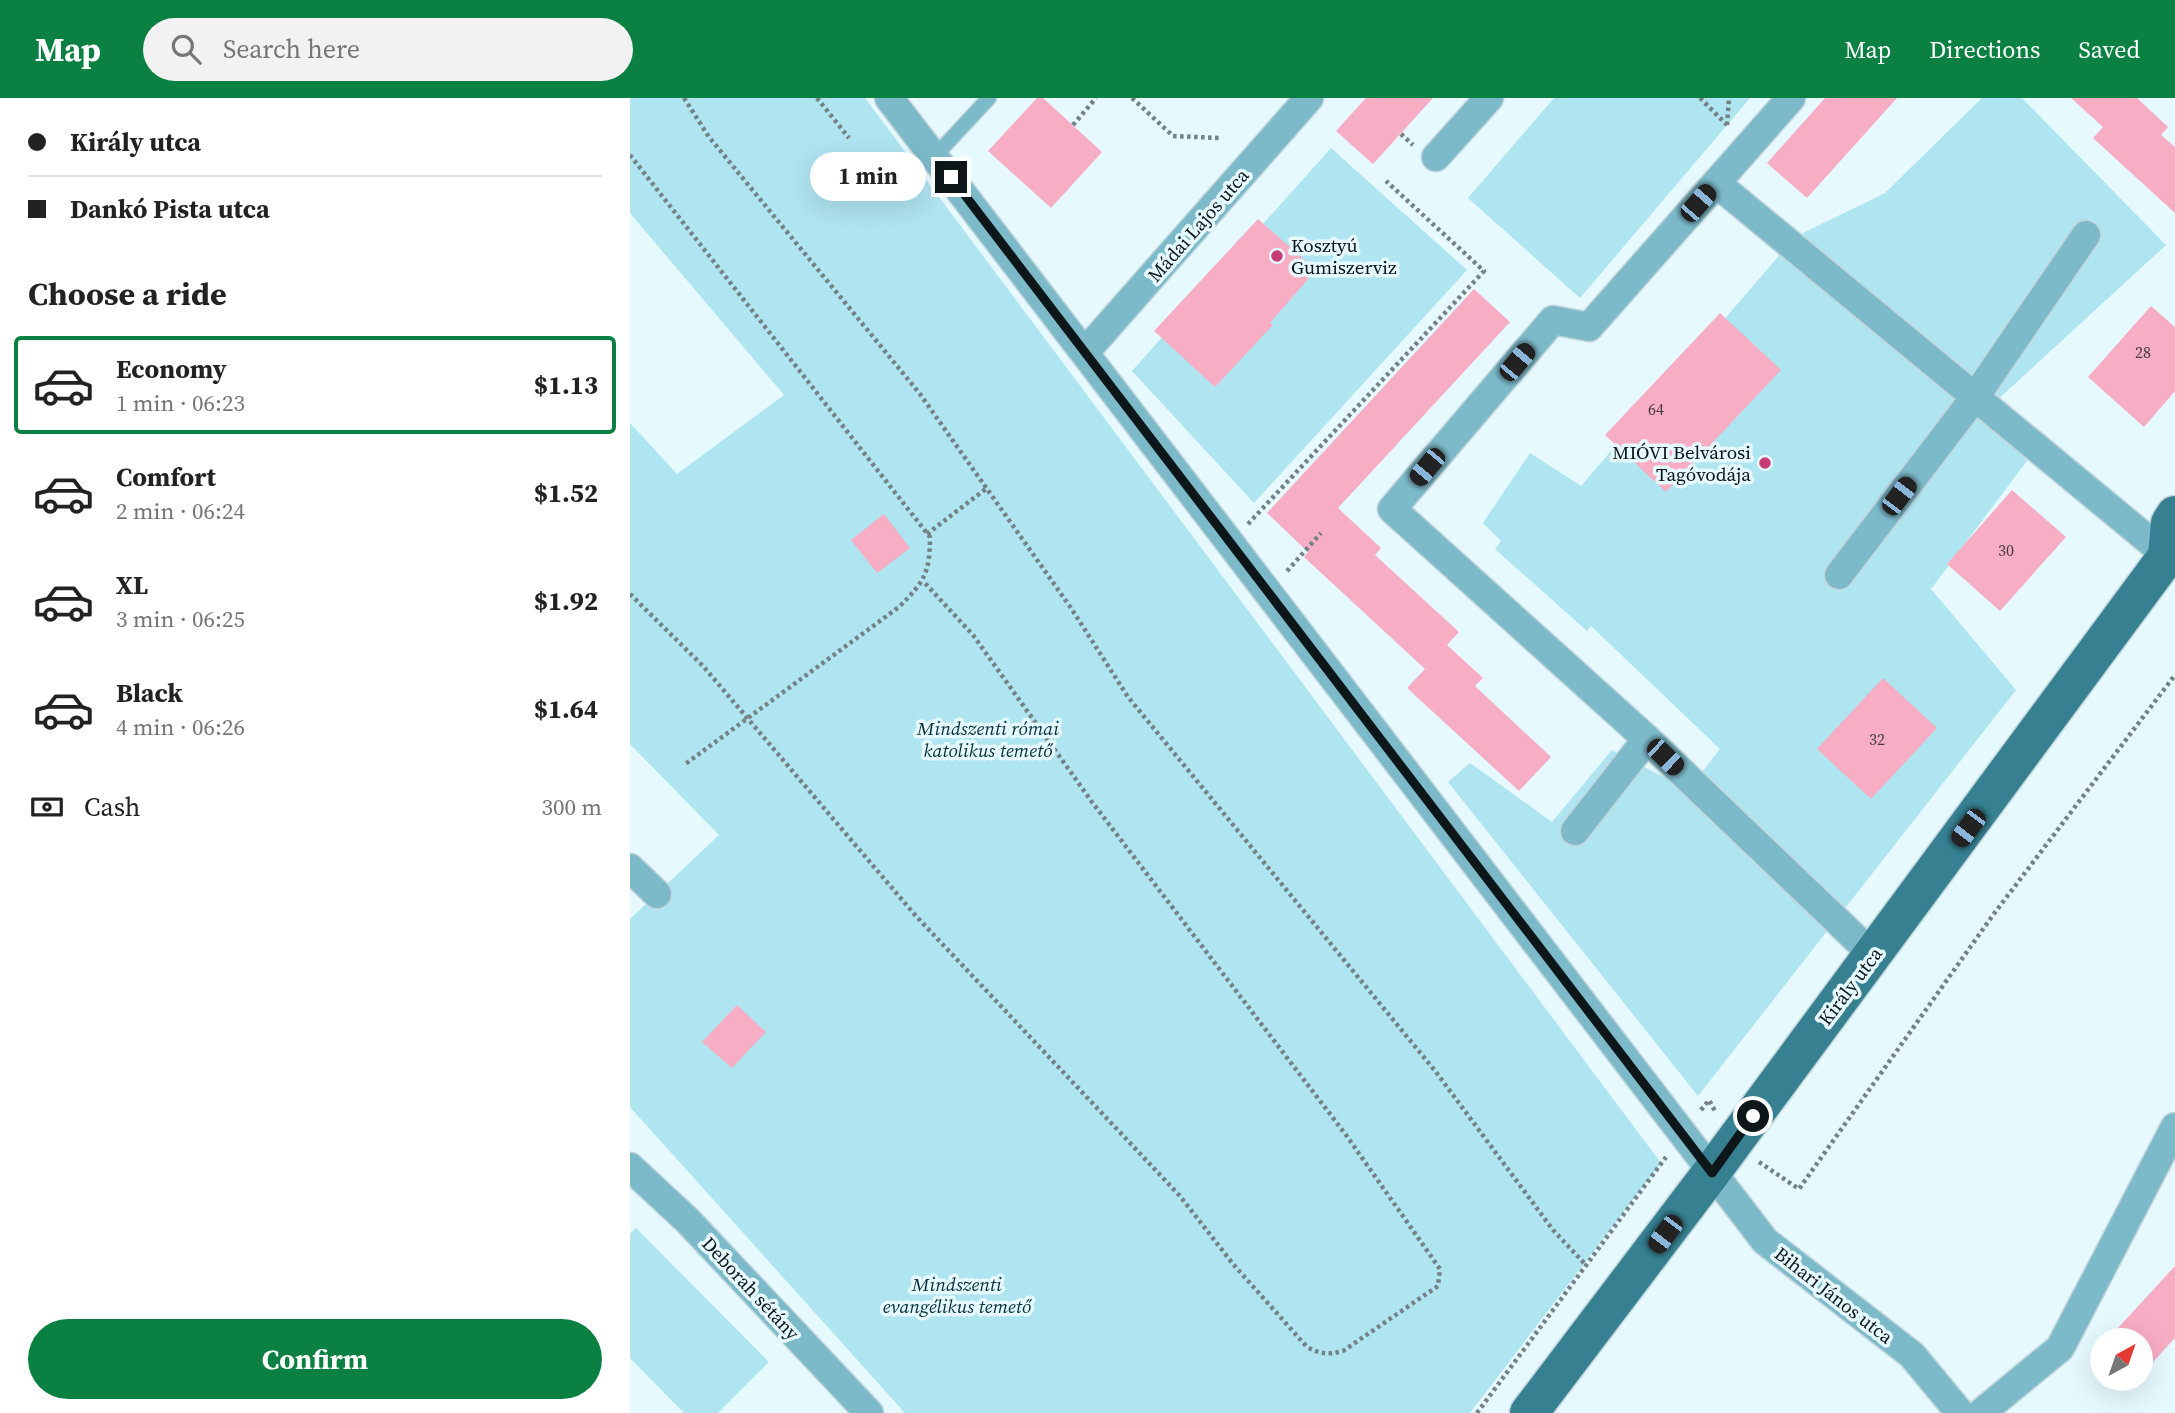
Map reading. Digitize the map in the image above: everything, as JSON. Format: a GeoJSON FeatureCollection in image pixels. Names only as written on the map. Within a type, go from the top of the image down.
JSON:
{"type":"FeatureCollection","features":[{"type":"Feature","properties":{"kind":"main road","name":"Király utca"},"geometry":{"type":"LineString","coordinates":[[1529,1413],[1712,1173],[2173,556],[2169,523],[2175,515]]}},
{"type":"Feature","properties":{"kind":"street","name":"Bihari János utca"},"geometry":{"type":"LineString","coordinates":[[889,98],[1086,351],[1765,1241],[1912,1355],[1961,1413]]}},
{"type":"Feature","properties":{"kind":"street","name":"Mádai Lajos utca"},"geometry":{"type":"LineString","coordinates":[[1086,351],[1309,98]]}},
{"type":"Feature","properties":{"kind":"street"},"geometry":{"type":"LineString","coordinates":[[1426,153],[1489,98]]}},
{"type":"Feature","properties":{"kind":"street"},"geometry":{"type":"LineString","coordinates":[[1791,98],[1589,327],[1553,320],[1392,509],[1647,739],[1873,956]]}},
{"type":"Feature","properties":{"kind":"street"},"geometry":{"type":"LineString","coordinates":[[1716,183],[2173,556]]}},
{"type":"Feature","properties":{"kind":"street"},"geometry":{"type":"LineString","coordinates":[[1839,575],[1975,397],[2086,235]]}},
{"type":"Feature","properties":{"kind":"street"},"geometry":{"type":"LineString","coordinates":[[1575,831],[1647,739]]}},
{"type":"Feature","properties":{"kind":"street"},"geometry":{"type":"LineString","coordinates":[[630,868],[657,894]]}},
{"type":"Feature","properties":{"kind":"street"},"geometry":{"type":"LineString","coordinates":[[1981,1413],[2060,1348],[2175,1128]]}},
{"type":"Feature","properties":{"kind":"street","name":"Deborah sétány"},"geometry":{"type":"LineString","coordinates":[[630,1167],[688,1221],[869,1413]]}},
{"type":"Feature","properties":{"kind":"lane"},"geometry":{"type":"LineString","coordinates":[[935,156],[989,98]]}},
{"type":"Feature","properties":{"kind":"path"},"geometry":{"type":"LineString","coordinates":[[684,98],[709,138],[920,394],[1071,608],[1128,697],[1436,1072],[1553,1230],[1586,1265]]}},
{"type":"Feature","properties":{"kind":"path"},"geometry":{"type":"LineString","coordinates":[[817,98],[849,138]]}},
{"type":"Feature","properties":{"kind":"path"},"geometry":{"type":"LineString","coordinates":[[1073,125],[1096,98]]}},
{"type":"Feature","properties":{"kind":"path"},"geometry":{"type":"LineString","coordinates":[[1132,98],[1173,136],[1220,138]]}},
{"type":"Feature","properties":{"kind":"path"},"geometry":{"type":"LineString","coordinates":[[1700,98],[1727,125],[1729,98]]}},
{"type":"Feature","properties":{"kind":"path"},"geometry":{"type":"LineString","coordinates":[[1401,134],[1426,153]]}},
{"type":"Feature","properties":{"kind":"path"},"geometry":{"type":"LineString","coordinates":[[630,155],[930,537],[930,562],[923,581],[899,607],[684,765]]}},
{"type":"Feature","properties":{"kind":"path"},"geometry":{"type":"LineString","coordinates":[[1242,530],[1484,271],[1386,181]]}},
{"type":"Feature","properties":{"kind":"path"},"geometry":{"type":"LineString","coordinates":[[927,534],[987,488]]}},
{"type":"Feature","properties":{"kind":"path"},"geometry":{"type":"LineString","coordinates":[[1280,580],[1321,533]]}},
{"type":"Feature","properties":{"kind":"path"},"geometry":{"type":"LineString","coordinates":[[630,594],[703,666],[915,915],[1180,1196],[1233,1264],[1307,1347],[1325,1354],[1343,1351],[1438,1286],[1440,1269],[1346,1135],[1092,802],[973,635],[923,581]]}},
{"type":"Feature","properties":{"kind":"path"},"geometry":{"type":"LineString","coordinates":[[1477,1413],[1709,1100],[1734,1142],[1798,1189],[1993,915],[2175,676]]}},
{"type":"Feature","properties":{"kind":"green space","name":"Mindszenti római katolikus temető"},"geometry":{"type":"Polygon","coordinates":[[[630,98],[865,98],[1661,1163],[1470,1413],[905,1413],[630,1107],[630,919],[719,835],[630,744],[630,423],[677,474],[784,395],[630,213],[630,98]]]}},
{"type":"Feature","properties":{"kind":"green space"},"geometry":{"type":"Polygon","coordinates":[[[1554,98],[1750,98],[1580,298],[1468,198],[1554,98]]]}},
{"type":"Feature","properties":{"kind":"green space"},"geometry":{"type":"Polygon","coordinates":[[[1982,98],[2022,98],[2166,245],[1995,402],[2032,454],[1931,589],[2016,690],[1698,1096],[1448,782],[1470,763],[1552,822],[1612,750],[1688,790],[1720,749],[1591,626],[1587,631],[1495,549],[1501,541],[1483,523],[1530,453],[1581,486],[1795,237],[1885,193],[1982,98]]]}},
{"type":"Feature","properties":{"kind":"green space"},"geometry":{"type":"Polygon","coordinates":[[[1331,148],[1467,270],[1254,503],[1132,371],[1331,148]]]}},
{"type":"Feature","properties":{"kind":"green space"},"geometry":{"type":"Polygon","coordinates":[[[636,1228],[769,1362],[718,1413],[684,1413],[630,1358],[630,1234],[636,1228]]]}},
{"type":"Feature","properties":{"kind":"building"},"geometry":{"type":"Polygon","coordinates":[[[1037,98],[1043,98],[1102,152],[1051,208],[988,151],[1037,98]]]}},
{"type":"Feature","properties":{"kind":"building"},"geometry":{"type":"Polygon","coordinates":[[[1366,98],[1433,98],[1373,164],[1336,131],[1366,98]]]}},
{"type":"Feature","properties":{"kind":"building"},"geometry":{"type":"Polygon","coordinates":[[[1825,98],[1897,98],[1807,198],[1767,163],[1825,98]]]}},
{"type":"Feature","properties":{"kind":"building"},"geometry":{"type":"Polygon","coordinates":[[[2071,98],[2137,98],[2168,127],[2161,135],[2175,147],[2175,213],[2093,138],[2103,127],[2071,98]]]}},
{"type":"Feature","properties":{"kind":"building"},"geometry":{"type":"Polygon","coordinates":[[[1258,219],[1316,270],[1270,323],[1273,325],[1215,387],[1154,331],[1258,219]]]}},
{"type":"Feature","properties":{"kind":"building"},"geometry":{"type":"Polygon","coordinates":[[[1474,289],[1510,322],[1338,508],[1381,548],[1375,555],[1459,632],[1447,645],[1483,678],[1475,686],[1551,757],[1519,791],[1407,688],[1425,669],[1304,557],[1308,552],[1267,513],[1474,289]]]}},
{"type":"Feature","properties":{"kind":"building"},"geometry":{"type":"Polygon","coordinates":[[[2151,306],[2175,327],[2175,391],[2144,427],[2088,377],[2151,306]]]}},
{"type":"Feature","properties":{"kind":"building"},"geometry":{"type":"Polygon","coordinates":[[[1720,313],[1781,370],[1666,492],[1605,435],[1720,313]]]}},
{"type":"Feature","properties":{"kind":"building"},"geometry":{"type":"Polygon","coordinates":[[[2012,490],[2066,537],[2000,611],[1947,564],[2012,490]]]}},
{"type":"Feature","properties":{"kind":"building"},"geometry":{"type":"Polygon","coordinates":[[[884,514],[910,548],[877,573],[851,540],[884,514]]]}},
{"type":"Feature","properties":{"kind":"building"},"geometry":{"type":"Polygon","coordinates":[[[1883,678],[1937,728],[1871,799],[1817,749],[1883,678]]]}},
{"type":"Feature","properties":{"kind":"building"},"geometry":{"type":"Polygon","coordinates":[[[737,1005],[766,1032],[732,1068],[702,1042],[737,1005]]]}},
{"type":"Feature","properties":{"kind":"building"},"geometry":{"type":"Polygon","coordinates":[[[2175,1266],[2175,1338],[2153,1362],[2153,1328],[2118,1328],[2175,1266]]]}},
{"type":"Feature","properties":{"kind":"place","name":"Kosztyú Gumiszerviz"},"geometry":{"type":"Point","coordinates":[1277,256]}},
{"type":"Feature","properties":{"kind":"place","name":"MIÓVI Belvárosi Tagóvodája"},"geometry":{"type":"Point","coordinates":[1765,463]}},
{"type":"Feature","properties":{"kind":"route"},"geometry":{"type":"LineString","coordinates":[[951,177],[1712,1173],[1753,1116]]}},
{"type":"Feature","properties":{"kind":"park label","name":"Mindszenti evangélikus temető"},"geometry":{"type":"Point","coordinates":[957,1295]}}]}
